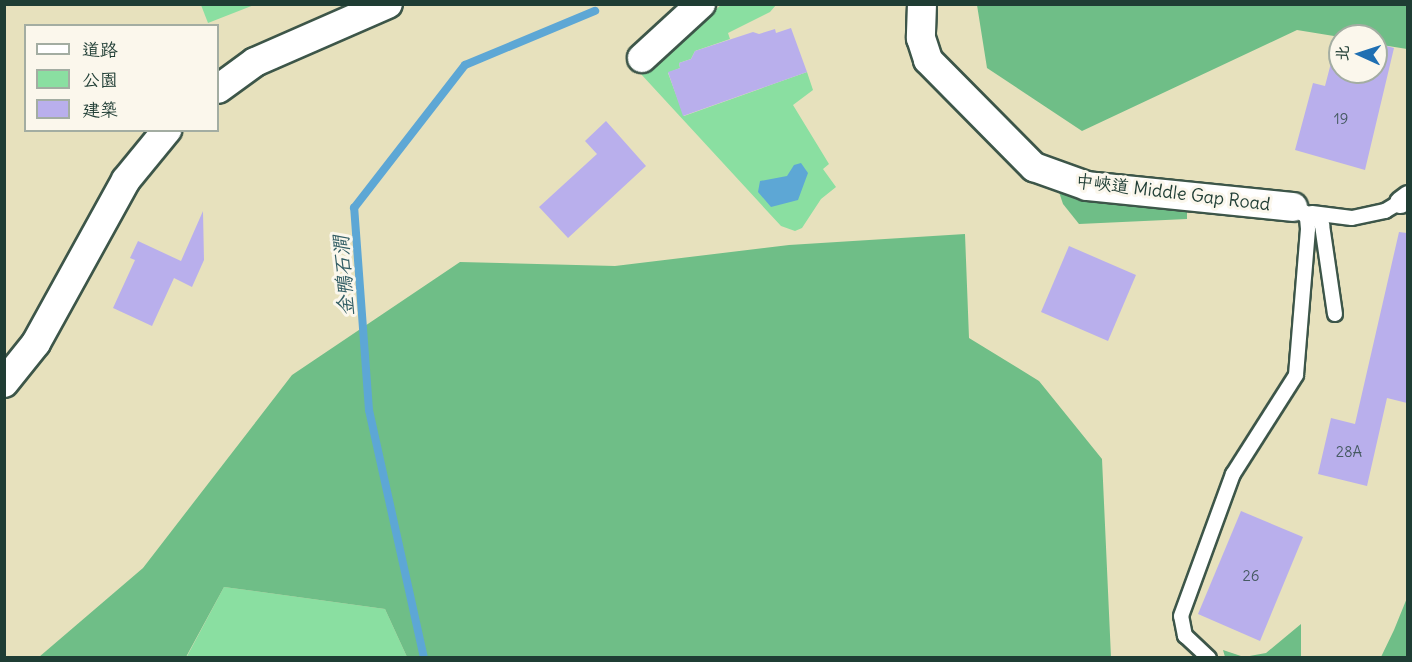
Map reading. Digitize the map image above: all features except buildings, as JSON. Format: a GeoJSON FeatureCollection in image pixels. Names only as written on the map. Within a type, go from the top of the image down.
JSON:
{"type":"FeatureCollection","features":[{"type":"Feature","properties":{"kind":"street"},"geometry":{"type":"LineString","coordinates":[[219,88],[255,62],[388,4]]}},
{"type":"Feature","properties":{"kind":"street"},"geometry":{"type":"LineString","coordinates":[[642,58],[702,4]]}},
{"type":"Feature","properties":{"kind":"street","name":"中峽道 Middle Gap Road"},"geometry":{"type":"LineString","coordinates":[[922,4],[921,38],[928,60],[1034,167],[1087,186],[1293,207]]}},
{"type":"Feature","properties":{"kind":"street"},"geometry":{"type":"LineString","coordinates":[[4,383],[36,343],[126,180],[165,132]]}},
{"type":"Feature","properties":{"kind":"lane","name":"中峽道 Middle Gap Road"},"geometry":{"type":"LineString","coordinates":[[1293,207],[1322,217],[1352,218],[1385,211],[1404,199]]}},
{"type":"Feature","properties":{"kind":"lane"},"geometry":{"type":"LineString","coordinates":[[1293,207],[1317,218],[1322,225],[1335,314]]}},
{"type":"Feature","properties":{"kind":"lane"},"geometry":{"type":"LineString","coordinates":[[1209,657],[1185,636],[1181,616],[1233,474],[1296,375],[1308,228],[1307,217],[1293,207]]}},
{"type":"Feature","properties":{"kind":"green space"},"geometry":{"type":"Polygon","coordinates":[[[201,5],[254,5],[208,23],[201,5]]]}},
{"type":"Feature","properties":{"kind":"green space"},"geometry":{"type":"Polygon","coordinates":[[[721,5],[776,5],[770,12],[728,33],[730,39],[695,51],[691,59],[679,63],[680,68],[668,73],[684,116],[807,72],[813,90],[793,105],[829,164],[823,169],[836,187],[821,199],[802,228],[795,231],[781,226],[640,73],[721,5]]]}},
{"type":"Feature","properties":{"kind":"green space"},"geometry":{"type":"Polygon","coordinates":[[[977,5],[1407,5],[1407,49],[1388,46],[1388,24],[1328,24],[1328,35],[1297,30],[1082,131],[987,68],[977,5]]]}},
{"type":"Feature","properties":{"kind":"green space"},"geometry":{"type":"Polygon","coordinates":[[[1058,189],[1187,204],[1187,219],[1079,224],[1063,204],[1058,189]]]}},
{"type":"Feature","properties":{"kind":"green space"},"geometry":{"type":"Polygon","coordinates":[[[965,234],[969,338],[1039,381],[1102,459],[1111,657],[407,657],[385,609],[224,587],[186,657],[39,657],[143,568],[292,375],[460,262],[615,266],[789,245],[965,234]]]}},
{"type":"Feature","properties":{"kind":"green space"},"geometry":{"type":"Polygon","coordinates":[[[224,587],[385,609],[407,657],[186,658],[224,587]]]}},
{"type":"Feature","properties":{"kind":"green space"},"geometry":{"type":"Polygon","coordinates":[[[1407,598],[1407,657],[1381,657],[1394,630],[1407,598]]]}},
{"type":"Feature","properties":{"kind":"green space"},"geometry":{"type":"Polygon","coordinates":[[[1301,624],[1301,657],[1244,657],[1266,653],[1301,624]]]}},
{"type":"Feature","properties":{"kind":"green space"},"geometry":{"type":"Polygon","coordinates":[[[1223,650],[1244,657],[1225,657],[1223,650]]]}},
{"type":"Feature","properties":{"kind":"water"},"geometry":{"type":"Polygon","coordinates":[[[801,163],[808,173],[798,200],[771,207],[758,192],[760,181],[787,176],[794,165],[801,163]]]}},
{"type":"Feature","properties":{"kind":"waterway","name":"金鴨石澗"},"geometry":{"type":"LineString","coordinates":[[424,658],[369,410],[354,208],[465,65],[595,11]]}}]}
